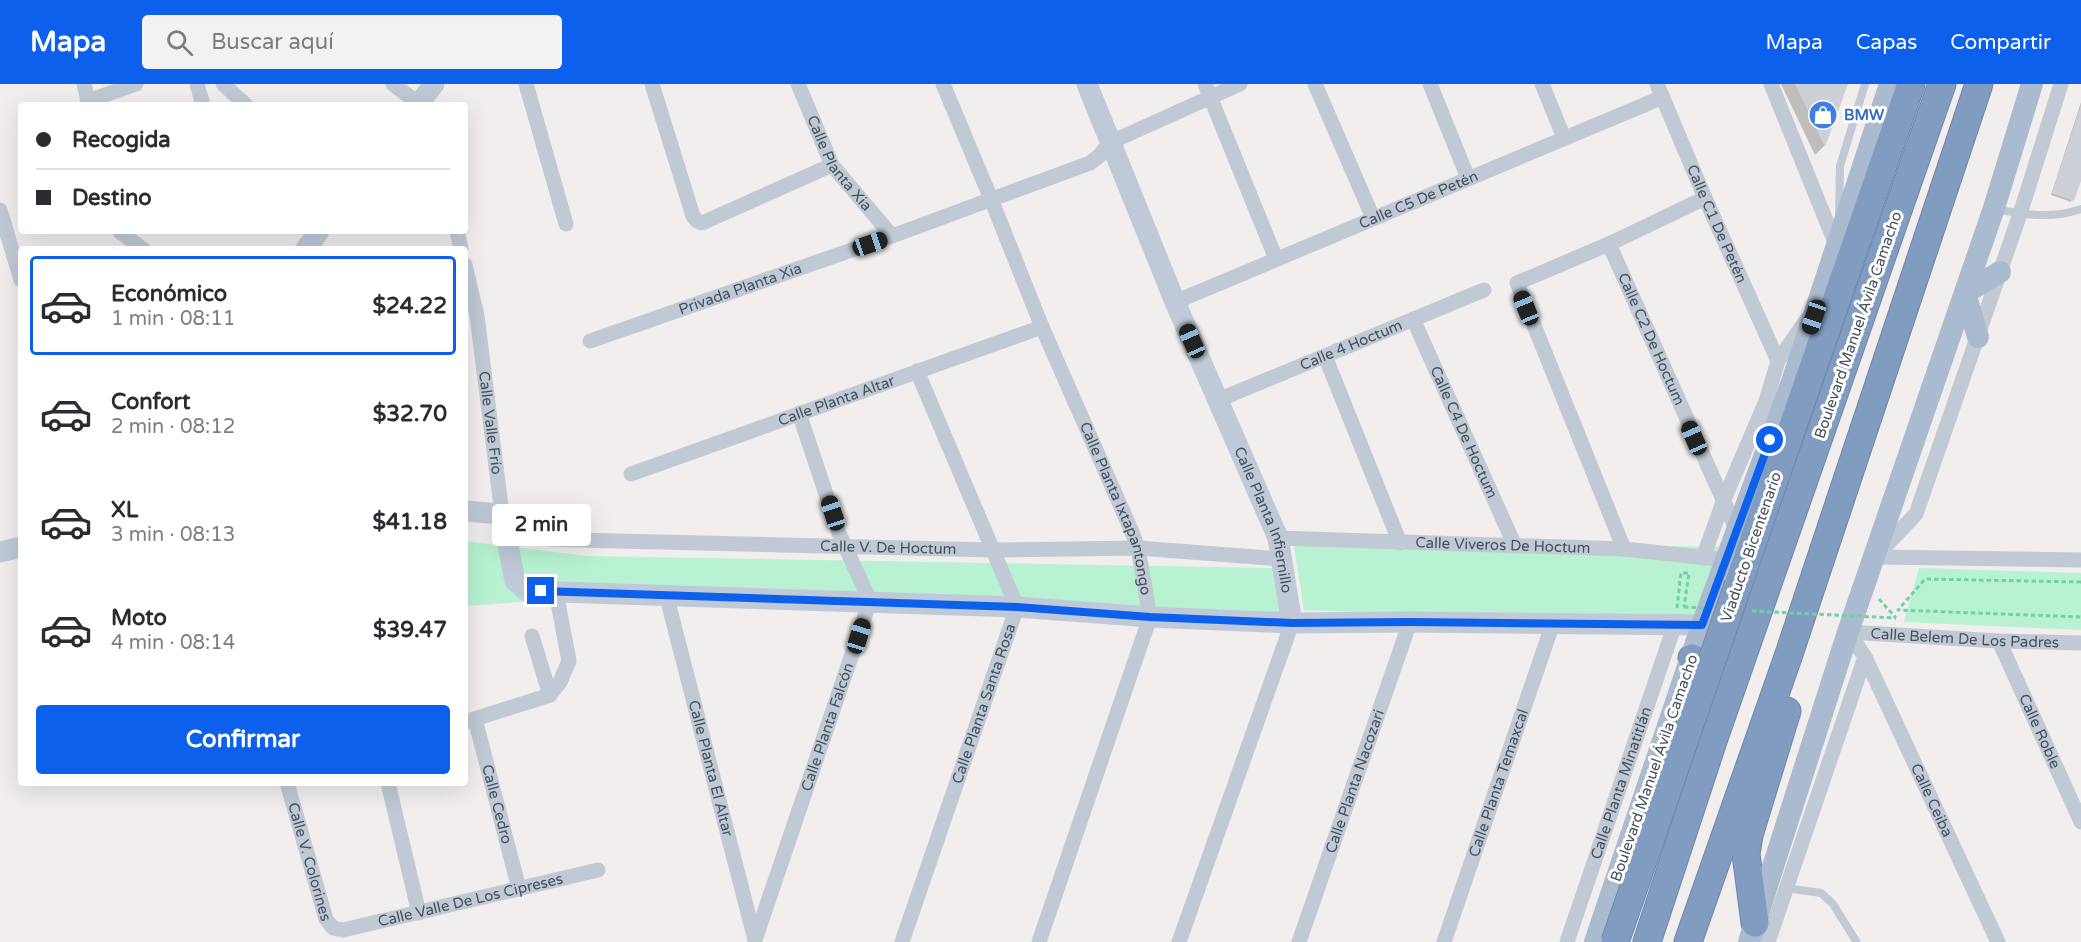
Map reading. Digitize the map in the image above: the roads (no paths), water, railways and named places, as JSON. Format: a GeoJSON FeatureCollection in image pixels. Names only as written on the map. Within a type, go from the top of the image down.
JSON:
{"type":"FeatureCollection","features":[{"type":"Feature","properties":{"kind":"highway","name":"Viaducto Bicentenario"},"geometry":{"type":"LineString","coordinates":[[1615,942],[1911,84]]}},
{"type":"Feature","properties":{"kind":"highway","name":"Boulevard Manuel Ávila Camacho"},"geometry":{"type":"LineString","coordinates":[[1647,942],[1713,741],[1942,84]]}},
{"type":"Feature","properties":{"kind":"highway"},"geometry":{"type":"LineString","coordinates":[[1688,942],[1788,657],[1979,84]]}},
{"type":"Feature","properties":{"kind":"highway"},"geometry":{"type":"LineString","coordinates":[[1757,936],[1746,854],[1749,835],[1789,707],[1791,685],[1788,657]]}},
{"type":"Feature","properties":{"kind":"highway"},"geometry":{"type":"LineString","coordinates":[[1692,658],[1713,741]]}},
{"type":"Feature","properties":{"kind":"main road"},"geometry":{"type":"LineString","coordinates":[[420,102],[434,84]]}},
{"type":"Feature","properties":{"kind":"main road","name":"Calle Planta Infiernillo"},"geometry":{"type":"LineString","coordinates":[[1087,84],[1175,302],[1278,538],[1292,623]]}},
{"type":"Feature","properties":{"kind":"main road","name":"Boulevard Manuel Ávila Camacho"},"geometry":{"type":"LineString","coordinates":[[1595,942],[1705,617],[1793,379],[1890,84]]}},
{"type":"Feature","properties":{"kind":"main road"},"geometry":{"type":"LineString","coordinates":[[1757,936],[1848,632],[1994,208],[2032,84]]}},
{"type":"Feature","properties":{"kind":"main road"},"geometry":{"type":"LineString","coordinates":[[1965,292],[2000,272]]}},
{"type":"Feature","properties":{"kind":"main road"},"geometry":{"type":"LineString","coordinates":[[1965,292],[1978,337]]}},
{"type":"Feature","properties":{"kind":"main road"},"geometry":{"type":"LineString","coordinates":[[468,511],[502,514]]}},
{"type":"Feature","properties":{"kind":"main road","name":"Calle Valle Frío"},"geometry":{"type":"LineString","coordinates":[[502,514],[515,581],[526,591],[556,592]]}},
{"type":"Feature","properties":{"kind":"main road"},"geometry":{"type":"LineString","coordinates":[[0,552],[18,548]]}},
{"type":"Feature","properties":{"kind":"main road"},"geometry":{"type":"LineString","coordinates":[[556,592],[1017,607],[1150,617],[1292,623],[1553,623],[1680,616],[1705,617]]}},
{"type":"Feature","properties":{"kind":"street"},"geometry":{"type":"LineString","coordinates":[[84,84],[89,102]]}},
{"type":"Feature","properties":{"kind":"street"},"geometry":{"type":"LineString","coordinates":[[91,102],[136,84]]}},
{"type":"Feature","properties":{"kind":"street"},"geometry":{"type":"LineString","coordinates":[[197,84],[202,102]]}},
{"type":"Feature","properties":{"kind":"street"},"geometry":{"type":"LineString","coordinates":[[223,84],[243,102]]}},
{"type":"Feature","properties":{"kind":"street"},"geometry":{"type":"LineString","coordinates":[[393,84],[414,102]]}},
{"type":"Feature","properties":{"kind":"street"},"geometry":{"type":"LineString","coordinates":[[526,84],[566,224]]}},
{"type":"Feature","properties":{"kind":"street"},"geometry":{"type":"LineString","coordinates":[[652,84],[696,222],[702,223],[832,165]]}},
{"type":"Feature","properties":{"kind":"street","name":"Calle Planta Xia"},"geometry":{"type":"LineString","coordinates":[[798,84],[832,165],[892,236]]}},
{"type":"Feature","properties":{"kind":"street","name":"Calle Planta Ixtapantongo"},"geometry":{"type":"LineString","coordinates":[[943,84],[992,199],[1042,327],[1138,548],[1150,617],[1039,942]]}},
{"type":"Feature","properties":{"kind":"street"},"geometry":{"type":"LineString","coordinates":[[892,236],[1090,163],[1111,142],[1207,91],[1240,84]]}},
{"type":"Feature","properties":{"kind":"street"},"geometry":{"type":"LineString","coordinates":[[1315,84],[1373,218]]}},
{"type":"Feature","properties":{"kind":"street"},"geometry":{"type":"LineString","coordinates":[[1430,84],[1468,178]]}},
{"type":"Feature","properties":{"kind":"street"},"geometry":{"type":"LineString","coordinates":[[1542,84],[1564,138]]}},
{"type":"Feature","properties":{"kind":"street"},"geometry":{"type":"LineString","coordinates":[[1771,84],[1837,242]]}},
{"type":"Feature","properties":{"kind":"street"},"geometry":{"type":"LineString","coordinates":[[1875,556],[1916,514],[2020,214],[2061,84]]}},
{"type":"Feature","properties":{"kind":"street"},"geometry":{"type":"LineString","coordinates":[[1207,91],[1276,259]]}},
{"type":"Feature","properties":{"kind":"street","name":"Calle C5 De Petén"},"geometry":{"type":"LineString","coordinates":[[1175,302],[1564,138],[1660,91]]}},
{"type":"Feature","properties":{"kind":"street","name":"Calle C1 De Petén"},"geometry":{"type":"LineString","coordinates":[[1660,91],[1778,361]]}},
{"type":"Feature","properties":{"kind":"street"},"geometry":{"type":"LineString","coordinates":[[1624,549],[1517,286],[1520,281],[1609,244],[1705,198]]}},
{"type":"Feature","properties":{"kind":"street"},"geometry":{"type":"LineString","coordinates":[[0,210],[6,249],[18,274]]}},
{"type":"Feature","properties":{"kind":"street"},"geometry":{"type":"LineString","coordinates":[[123,234],[139,246]]}},
{"type":"Feature","properties":{"kind":"street","name":"Privada Planta Xia"},"geometry":{"type":"LineString","coordinates":[[590,341],[892,236]]}},
{"type":"Feature","properties":{"kind":"street","name":"Calle C2 De Hoctum"},"geometry":{"type":"LineString","coordinates":[[1609,244],[1737,531]]}},
{"type":"Feature","properties":{"kind":"street","name":"Calle Valle Frío"},"geometry":{"type":"LineString","coordinates":[[468,278],[477,316],[502,514]]}},
{"type":"Feature","properties":{"kind":"street","name":"Calle 4 Hoctum"},"geometry":{"type":"LineString","coordinates":[[1218,400],[1484,290]]}},
{"type":"Feature","properties":{"kind":"street"},"geometry":{"type":"LineString","coordinates":[[1703,558],[1723,502],[1766,400],[1778,361],[1821,296]]}},
{"type":"Feature","properties":{"kind":"street","name":"Calle C4 De Hoctum"},"geometry":{"type":"LineString","coordinates":[[1413,320],[1515,546]]}},
{"type":"Feature","properties":{"kind":"street","name":"Calle Planta Altar"},"geometry":{"type":"LineString","coordinates":[[631,474],[1042,327]]}},
{"type":"Feature","properties":{"kind":"street"},"geometry":{"type":"LineString","coordinates":[[1325,356],[1400,543]]}},
{"type":"Feature","properties":{"kind":"street","name":"Calle Planta Santa Rosa"},"geometry":{"type":"LineString","coordinates":[[903,942],[1017,607],[916,371]]}},
{"type":"Feature","properties":{"kind":"street"},"geometry":{"type":"LineString","coordinates":[[799,413],[839,533],[870,602]]}},
{"type":"Feature","properties":{"kind":"street","name":"Calle V. De Hoctum"},"geometry":{"type":"LineString","coordinates":[[502,514],[525,533],[550,539],[992,550],[1138,548],[1282,559]]}},
{"type":"Feature","properties":{"kind":"street","name":"Calle Viveros De Hoctum"},"geometry":{"type":"LineString","coordinates":[[1278,538],[1624,549],[1727,560]]}},
{"type":"Feature","properties":{"kind":"street"},"geometry":{"type":"LineString","coordinates":[[1875,556],[2081,560]]}},
{"type":"Feature","properties":{"kind":"street"},"geometry":{"type":"LineString","coordinates":[[470,720],[550,695],[564,675],[569,661],[556,592]]}},
{"type":"Feature","properties":{"kind":"street","name":"Calle Planta El Altar"},"geometry":{"type":"LineString","coordinates":[[666,594],[755,941]]}},
{"type":"Feature","properties":{"kind":"street","name":"Calle Planta Falcón"},"geometry":{"type":"LineString","coordinates":[[755,941],[870,602]]}},
{"type":"Feature","properties":{"kind":"street","name":"Calle Planta Minatitlán"},"geometry":{"type":"LineString","coordinates":[[1567,942],[1680,616]]}},
{"type":"Feature","properties":{"kind":"street","name":"Calle Planta Nacozari"},"geometry":{"type":"LineString","coordinates":[[1299,942],[1410,622]]}},
{"type":"Feature","properties":{"kind":"street","name":"Calle Planta Infiernillo"},"geometry":{"type":"LineString","coordinates":[[1179,942],[1292,623]]}},
{"type":"Feature","properties":{"kind":"street","name":"Calle Planta Temaxcal"},"geometry":{"type":"LineString","coordinates":[[1444,942],[1553,623]]}},
{"type":"Feature","properties":{"kind":"street","name":"Calle Belem De Los Padres"},"geometry":{"type":"LineString","coordinates":[[1848,632],[1999,641],[2081,643]]}},
{"type":"Feature","properties":{"kind":"street","name":"Calle Ceiba"},"geometry":{"type":"LineString","coordinates":[[1848,632],[1865,657],[1998,942]]}},
{"type":"Feature","properties":{"kind":"street"},"geometry":{"type":"LineString","coordinates":[[532,636],[550,695]]}},
{"type":"Feature","properties":{"kind":"street","name":"Calle Roble"},"geometry":{"type":"LineString","coordinates":[[1999,641],[2081,822]]}},
{"type":"Feature","properties":{"kind":"street"},"geometry":{"type":"LineString","coordinates":[[1757,936],[1786,888],[1865,657]]}},
{"type":"Feature","properties":{"kind":"street","name":"Calle Cedro"},"geometry":{"type":"LineString","coordinates":[[470,720],[519,889]]}},
{"type":"Feature","properties":{"kind":"street","name":"Calle V. Colorines"},"geometry":{"type":"LineString","coordinates":[[289,786],[326,919],[333,928],[343,930]]}},
{"type":"Feature","properties":{"kind":"street"},"geometry":{"type":"LineString","coordinates":[[389,786],[419,913]]}},
{"type":"Feature","properties":{"kind":"street","name":"Calle Valle De Los Cipreses"},"geometry":{"type":"LineString","coordinates":[[343,930],[598,870]]}},
{"type":"Feature","properties":{"kind":"lane"},"geometry":{"type":"LineString","coordinates":[[1837,242],[1840,166],[1865,84]]}},
{"type":"Feature","properties":{"kind":"lane"},"geometry":{"type":"LineString","coordinates":[[1994,208],[2020,214],[2044,216],[2064,215],[2081,209]]}},
{"type":"Feature","properties":{"kind":"lane"},"geometry":{"type":"LineString","coordinates":[[1786,888],[1821,893],[1833,904],[1856,941]]}},
{"type":"Feature","properties":{"kind":"place","name":"BMW"},"geometry":{"type":"Point","coordinates":[1823,115]}}]}
